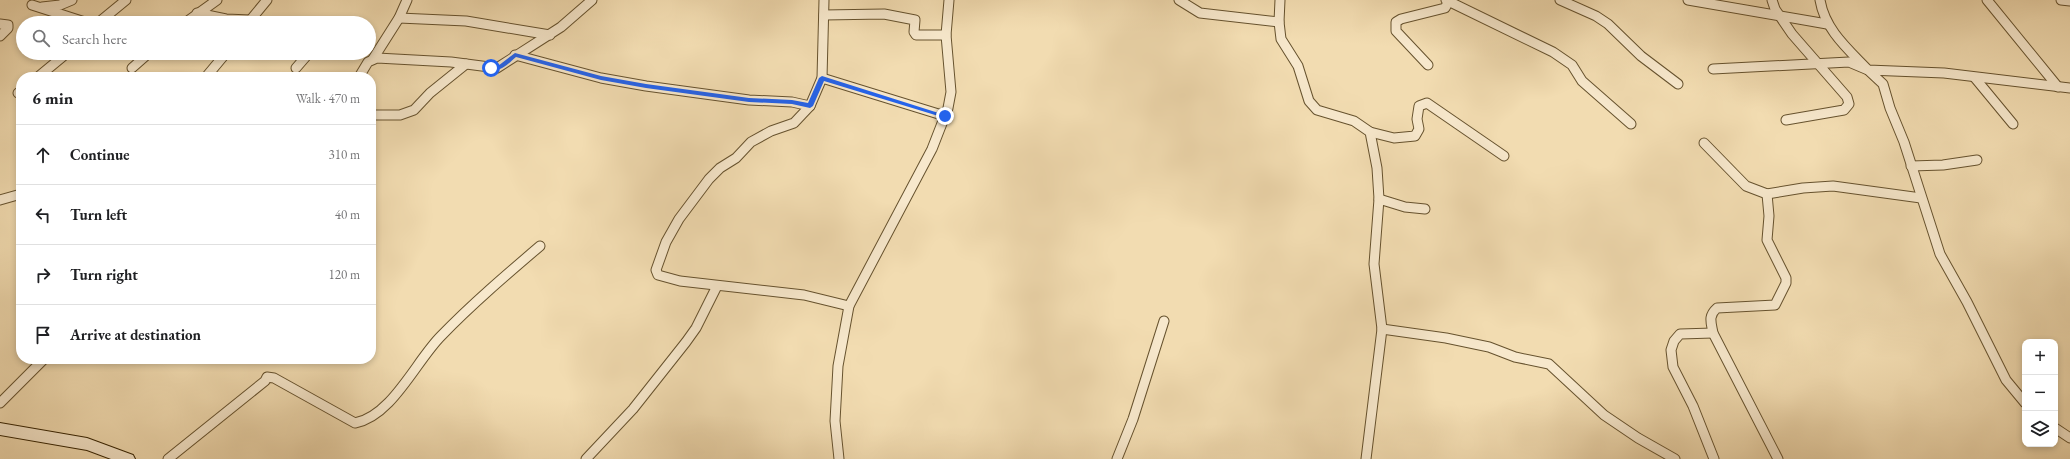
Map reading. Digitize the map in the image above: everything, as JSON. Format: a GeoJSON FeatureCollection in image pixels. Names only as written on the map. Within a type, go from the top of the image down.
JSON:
{"type":"FeatureCollection","features":[{"type":"Feature","properties":{"kind":"street"},"geometry":{"type":"LineString","coordinates":[[65,16],[35,7],[60,5],[72,0]]}},
{"type":"Feature","properties":{"kind":"street"},"geometry":{"type":"LineString","coordinates":[[107,16],[126,0]]}},
{"type":"Feature","properties":{"kind":"street"},"geometry":{"type":"LineString","coordinates":[[193,16],[217,0]]}},
{"type":"Feature","properties":{"kind":"street"},"geometry":{"type":"LineString","coordinates":[[253,16],[267,0]]}},
{"type":"Feature","properties":{"kind":"street"},"geometry":{"type":"LineString","coordinates":[[376,54],[399,18],[407,0]]}},
{"type":"Feature","properties":{"kind":"street"},"geometry":{"type":"LineString","coordinates":[[376,59],[466,64],[498,68],[515,55],[550,35],[592,0]]}},
{"type":"Feature","properties":{"kind":"street"},"geometry":{"type":"LineString","coordinates":[[824,0],[822,78],[810,106],[794,123],[761,136],[751,142],[736,158],[720,168],[695,197],[666,242],[656,270],[658,275],[680,281],[717,286],[769,290],[849,306]]}},
{"type":"Feature","properties":{"kind":"street"},"geometry":{"type":"LineString","coordinates":[[839,459],[835,421],[838,366],[849,306],[932,150],[945,116],[951,92],[946,36],[949,0]]}},
{"type":"Feature","properties":{"kind":"street"},"geometry":{"type":"LineString","coordinates":[[1179,0],[1200,13],[1279,22]]}},
{"type":"Feature","properties":{"kind":"street"},"geometry":{"type":"LineString","coordinates":[[1280,0],[1279,22],[1281,39],[1298,66],[1312,106],[1326,114],[1354,121],[1370,132],[1394,138],[1415,136],[1419,129],[1417,120],[1419,106],[1423,103],[1427,103],[1504,156]]}},
{"type":"Feature","properties":{"kind":"street"},"geometry":{"type":"LineString","coordinates":[[1560,0],[1596,16],[1608,24],[1641,56],[1678,84]]}},
{"type":"Feature","properties":{"kind":"street"},"geometry":{"type":"LineString","coordinates":[[1688,0],[1827,24]]}},
{"type":"Feature","properties":{"kind":"street"},"geometry":{"type":"LineString","coordinates":[[1772,0],[1775,11],[1798,41],[1818,62],[1847,97],[1849,104],[1844,110],[1786,120]]}},
{"type":"Feature","properties":{"kind":"street"},"geometry":{"type":"LineString","coordinates":[[1820,0],[1821,9],[1827,24],[1886,89],[1890,108],[1904,142],[1940,254],[1967,302],[2006,380],[2022,399]]}},
{"type":"Feature","properties":{"kind":"street"},"geometry":{"type":"LineString","coordinates":[[1987,0],[2058,87]]}},
{"type":"Feature","properties":{"kind":"street"},"geometry":{"type":"LineString","coordinates":[[2061,0],[2070,1]]}},
{"type":"Feature","properties":{"kind":"street"},"geometry":{"type":"LineString","coordinates":[[1428,65],[1396,31],[1396,22],[1401,19],[1445,8],[1448,1],[1554,52],[1572,65],[1582,82],[1631,124]]}},
{"type":"Feature","properties":{"kind":"street"},"geometry":{"type":"LineString","coordinates":[[197,13],[214,16]]}},
{"type":"Feature","properties":{"kind":"street"},"geometry":{"type":"LineString","coordinates":[[824,15],[894,15],[915,20],[914,32],[916,35],[946,36]]}},
{"type":"Feature","properties":{"kind":"street"},"geometry":{"type":"LineString","coordinates":[[399,18],[466,21],[550,35]]}},
{"type":"Feature","properties":{"kind":"street"},"geometry":{"type":"LineString","coordinates":[[0,24],[8,25],[8,28],[0,36]]}},
{"type":"Feature","properties":{"kind":"street"},"geometry":{"type":"LineString","coordinates":[[515,55],[601,78],[646,86],[749,100],[792,102],[810,106]]}},
{"type":"Feature","properties":{"kind":"street"},"geometry":{"type":"LineString","coordinates":[[44,72],[59,60]]}},
{"type":"Feature","properties":{"kind":"street"},"geometry":{"type":"LineString","coordinates":[[132,68],[141,60]]}},
{"type":"Feature","properties":{"kind":"street"},"geometry":{"type":"LineString","coordinates":[[210,72],[220,60]]}},
{"type":"Feature","properties":{"kind":"street"},"geometry":{"type":"LineString","coordinates":[[296,68],[303,60]]}},
{"type":"Feature","properties":{"kind":"street"},"geometry":{"type":"LineString","coordinates":[[362,72],[368,62],[371,60]]}},
{"type":"Feature","properties":{"kind":"street"},"geometry":{"type":"LineString","coordinates":[[1713,69],[1762,68],[1818,62],[1849,62],[1857,64],[1868,70],[1896,69],[2070,88]]}},
{"type":"Feature","properties":{"kind":"street"},"geometry":{"type":"LineString","coordinates":[[376,115],[400,115],[414,110],[430,93],[466,64]]}},
{"type":"Feature","properties":{"kind":"street"},"geometry":{"type":"LineString","coordinates":[[822,78],[945,116]]}},
{"type":"Feature","properties":{"kind":"street"},"geometry":{"type":"LineString","coordinates":[[1975,78],[2013,124]]}},
{"type":"Feature","properties":{"kind":"street"},"geometry":{"type":"LineString","coordinates":[[1366,459],[1382,329],[1374,264],[1379,199],[1377,168],[1370,132]]}},
{"type":"Feature","properties":{"kind":"street"},"geometry":{"type":"LineString","coordinates":[[1704,143],[1746,186],[1767,194],[1803,188],[1833,186],[1921,198]]}},
{"type":"Feature","properties":{"kind":"street"},"geometry":{"type":"LineString","coordinates":[[1911,166],[1943,165],[1977,160]]}},
{"type":"Feature","properties":{"kind":"street"},"geometry":{"type":"LineString","coordinates":[[1767,194],[1769,216],[1767,240],[1786,278],[1786,283],[1777,302],[1772,306],[1726,307],[1713,310],[1710,318],[1713,333],[1778,459]]}},
{"type":"Feature","properties":{"kind":"street"},"geometry":{"type":"LineString","coordinates":[[0,200],[16,195]]}},
{"type":"Feature","properties":{"kind":"street"},"geometry":{"type":"LineString","coordinates":[[1379,199],[1405,207],[1425,209]]}},
{"type":"Feature","properties":{"kind":"street"},"geometry":{"type":"LineString","coordinates":[[168,459],[268,377],[274,378],[355,423],[366,421],[397,394],[439,338],[482,295],[540,246]]}},
{"type":"Feature","properties":{"kind":"street"},"geometry":{"type":"LineString","coordinates":[[586,459],[633,409],[686,342],[696,328],[717,286]]}},
{"type":"Feature","properties":{"kind":"street"},"geometry":{"type":"LineString","coordinates":[[1117,459],[1133,418],[1164,321]]}},
{"type":"Feature","properties":{"kind":"street"},"geometry":{"type":"LineString","coordinates":[[1382,329],[1460,341],[1550,364],[1604,415],[1638,438],[1675,459]]}},
{"type":"Feature","properties":{"kind":"street"},"geometry":{"type":"LineString","coordinates":[[1713,333],[1680,334],[1674,341],[1671,354],[1673,367],[1693,406],[1714,459]]}},
{"type":"Feature","properties":{"kind":"street"},"geometry":{"type":"LineString","coordinates":[[0,402],[39,364]]}},
{"type":"Feature","properties":{"kind":"street"},"geometry":{"type":"LineString","coordinates":[[0,429],[87,444],[128,459]]}},
{"type":"Feature","properties":{"kind":"street"},"geometry":{"type":"LineString","coordinates":[[2058,430],[2070,438]]}},
{"type":"Feature","properties":{"kind":"route"},"geometry":{"type":"LineString","coordinates":[[491,68],[499,68],[503,66],[515,55],[601,78],[646,86],[749,100],[792,102],[810,106],[822,78],[945,116]]}}]}
